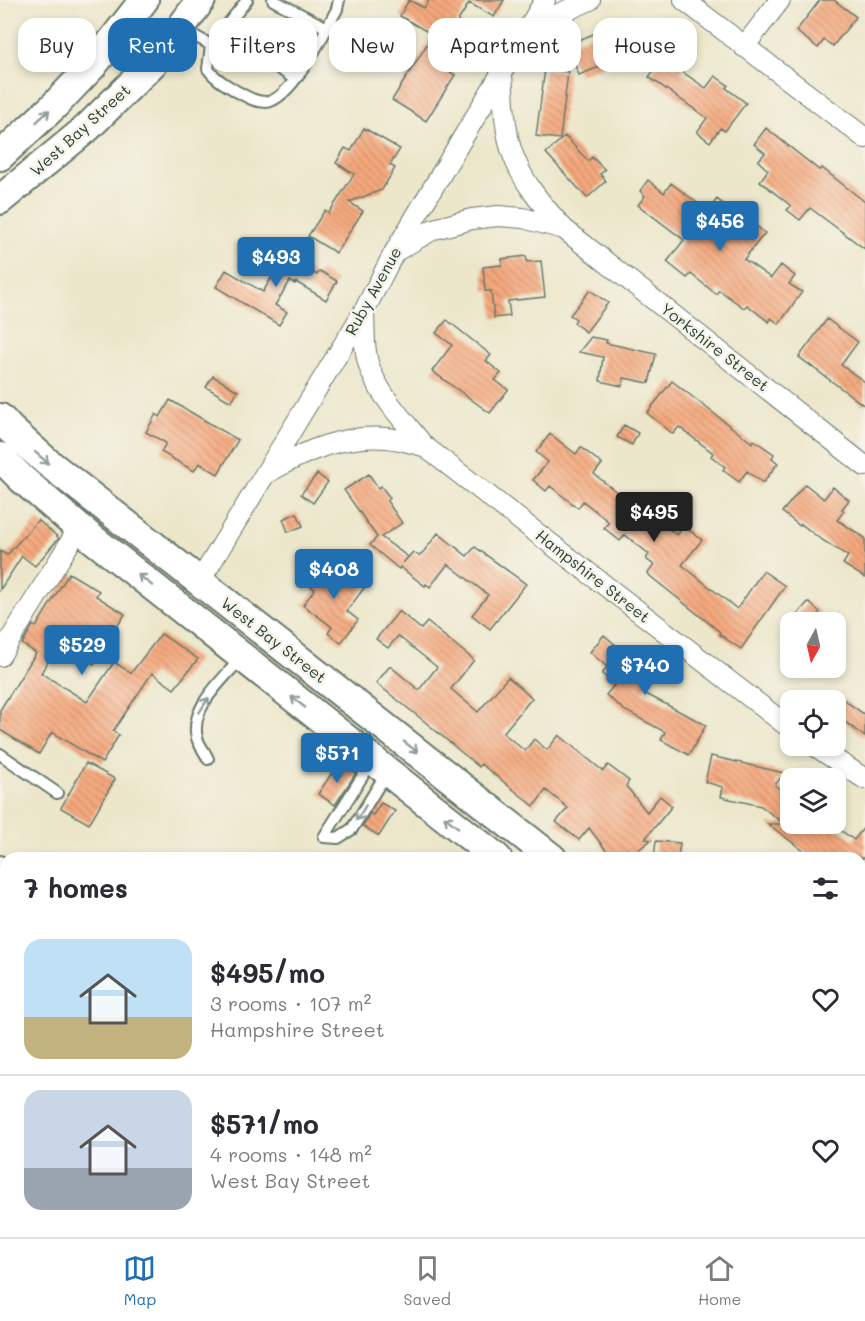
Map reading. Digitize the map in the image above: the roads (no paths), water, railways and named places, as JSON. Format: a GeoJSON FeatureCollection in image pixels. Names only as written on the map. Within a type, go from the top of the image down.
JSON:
{"type":"FeatureCollection","features":[{"type":"Feature","properties":{"kind":"main road","name":"West Bay Street"},"geometry":{"type":"LineString","coordinates":[[0,156],[53,107],[94,64],[144,0]]}},
{"type":"Feature","properties":{"kind":"main road","name":"West Bay Street"},"geometry":{"type":"LineString","coordinates":[[188,18],[201,0]]}},
{"type":"Feature","properties":{"kind":"main road","name":"West Bay Street"},"geometry":{"type":"LineString","coordinates":[[0,200],[87,128],[144,72]]}},
{"type":"Feature","properties":{"kind":"main road","name":"West Bay Street"},"geometry":{"type":"LineString","coordinates":[[0,418],[47,462],[544,852]]}},
{"type":"Feature","properties":{"kind":"main road","name":"West Bay Street"},"geometry":{"type":"LineString","coordinates":[[0,457],[79,528],[490,852]]}},
{"type":"Feature","properties":{"kind":"street","name":"Ruby Avenue"},"geometry":{"type":"LineString","coordinates":[[535,18],[545,0]]}},
{"type":"Feature","properties":{"kind":"street"},"geometry":{"type":"LineString","coordinates":[[551,18],[590,0]]}},
{"type":"Feature","properties":{"kind":"street"},"geometry":{"type":"LineString","coordinates":[[684,0],[865,138]]}},
{"type":"Feature","properties":{"kind":"street"},"geometry":{"type":"LineString","coordinates":[[744,47],[780,0]]}},
{"type":"Feature","properties":{"kind":"street","name":"Ruby Avenue"},"geometry":{"type":"LineString","coordinates":[[200,581],[364,311],[394,253],[504,72]]}},
{"type":"Feature","properties":{"kind":"street","name":"Yorkshire Street"},"geometry":{"type":"LineString","coordinates":[[502,75],[510,147],[518,169],[539,202],[564,229],[865,466]]}},
{"type":"Feature","properties":{"kind":"street","name":"Yorkshire Street"},"geometry":{"type":"LineString","coordinates":[[394,253],[434,229],[472,219],[498,216],[523,218],[564,229]]}},
{"type":"Feature","properties":{"kind":"street","name":"Hampshire Street"},"geometry":{"type":"LineString","coordinates":[[364,311],[365,350],[369,368],[380,389],[424,446],[780,720]]}},
{"type":"Feature","properties":{"kind":"street","name":"Hampshire Street"},"geometry":{"type":"LineString","coordinates":[[265,475],[317,447],[340,441],[363,437],[389,438],[424,446]]}},
{"type":"Feature","properties":{"kind":"street"},"geometry":{"type":"LineString","coordinates":[[0,656],[79,528]]}},
{"type":"Feature","properties":{"kind":"street"},"geometry":{"type":"LineString","coordinates":[[830,756],[865,780]]}},
{"type":"Feature","properties":{"kind":"lane"},"geometry":{"type":"LineString","coordinates":[[234,18],[247,0]]}},
{"type":"Feature","properties":{"kind":"lane"},"geometry":{"type":"LineString","coordinates":[[273,0],[327,28]]}},
{"type":"Feature","properties":{"kind":"lane"},"geometry":{"type":"LineString","coordinates":[[210,72],[214,77],[253,100],[268,102],[284,93],[309,60],[337,9],[339,0]]}},
{"type":"Feature","properties":{"kind":"lane"},"geometry":{"type":"LineString","coordinates":[[284,72],[295,79]]}},
{"type":"Feature","properties":{"kind":"lane"},"geometry":{"type":"LineString","coordinates":[[208,759],[198,739],[196,725],[200,709],[242,657]]}},
{"type":"Feature","properties":{"kind":"lane"},"geometry":{"type":"LineString","coordinates":[[0,754],[57,793]]}},
{"type":"Feature","properties":{"kind":"lane"},"geometry":{"type":"LineString","coordinates":[[380,766],[351,829],[338,838],[324,837],[380,766]]}}]}
